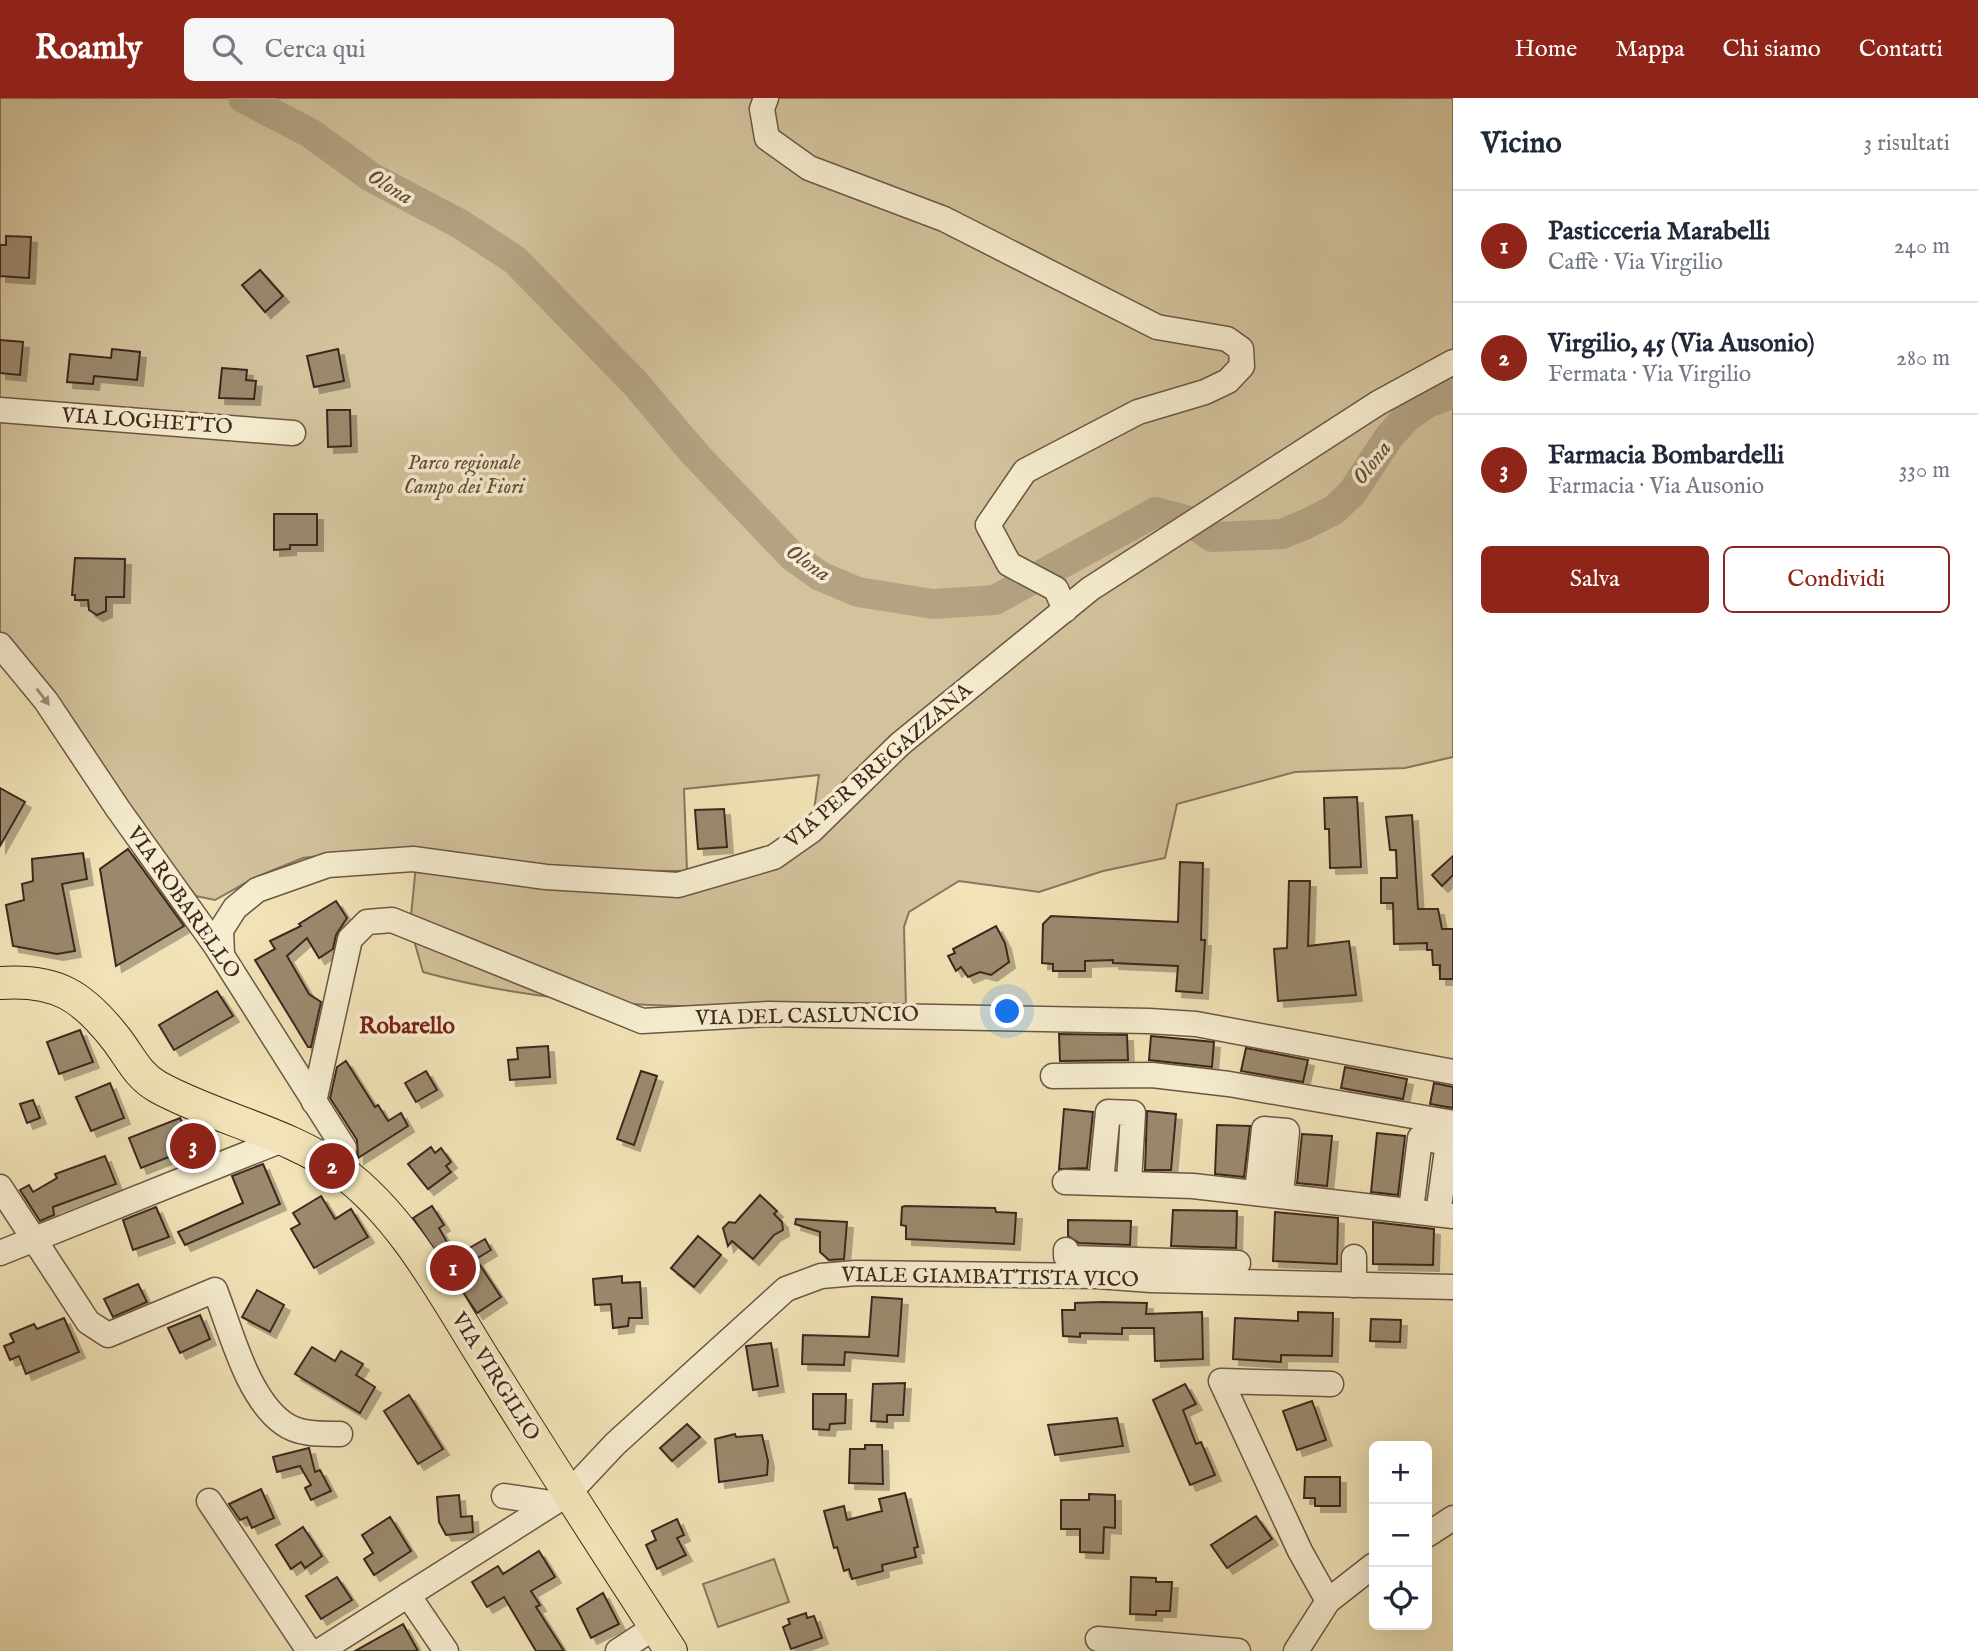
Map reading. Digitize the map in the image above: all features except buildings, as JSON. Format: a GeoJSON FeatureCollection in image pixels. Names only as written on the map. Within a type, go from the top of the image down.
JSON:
{"type":"FeatureCollection","features":[{"type":"Feature","properties":{"kind":"main road","name":"VIA VIRGILIO"},"geometry":{"type":"LineString","coordinates":[[0,983],[41,985],[81,999],[117,1040],[138,1072],[158,1087],[282,1140],[342,1172],[375,1203],[432,1276],[560,1498],[663,1639]]}},
{"type":"Feature","properties":{"kind":"street"},"geometry":{"type":"LineString","coordinates":[[766,98],[762,109],[768,138],[809,168],[944,219],[1157,327],[1227,340],[1241,349],[1242,366],[1228,381],[1205,392],[1138,412],[1025,471],[988,524],[1009,564],[1060,600]]}},
{"type":"Feature","properties":{"kind":"street","name":"VIA PER BREGAZZANA"},"geometry":{"type":"LineString","coordinates":[[222,955],[221,929],[234,908],[257,890],[328,865],[413,859],[547,877],[678,885],[774,857],[811,831],[900,744],[1060,600],[1090,589],[1218,509],[1378,403],[1453,362]]}},
{"type":"Feature","properties":{"kind":"street","name":"VIA LOGHETTO"},"geometry":{"type":"LineString","coordinates":[[0,410],[293,433]]}},
{"type":"Feature","properties":{"kind":"street","name":"VIA ROBARELLO"},"geometry":{"type":"LineString","coordinates":[[0,645],[46,701],[118,809],[222,955],[344,1147],[342,1172]]}},
{"type":"Feature","properties":{"kind":"street","name":"VIA DEL CASLUNCIO"},"geometry":{"type":"LineString","coordinates":[[314,1102],[350,939],[367,922],[392,920],[642,1021],[768,1014],[930,1014],[1009,1020],[1161,1021],[1196,1024],[1453,1072]]}},
{"type":"Feature","properties":{"kind":"street"},"geometry":{"type":"LineString","coordinates":[[1053,1076],[1152,1075],[1230,1084],[1453,1123]]}},
{"type":"Feature","properties":{"kind":"street"},"geometry":{"type":"LineString","coordinates":[[1101,1182],[1108,1112],[1133,1113],[1129,1183]]}},
{"type":"Feature","properties":{"kind":"street"},"geometry":{"type":"LineString","coordinates":[[1065,1182],[1129,1183],[1269,1193],[1445,1215],[1443,1176],[1448,1143],[1420,1138],[1411,1210]]}},
{"type":"Feature","properties":{"kind":"street"},"geometry":{"type":"LineString","coordinates":[[0,1253],[282,1140]]}},
{"type":"Feature","properties":{"kind":"street"},"geometry":{"type":"LineString","coordinates":[[1104,1146],[1131,1148]]}},
{"type":"Feature","properties":{"kind":"street"},"geometry":{"type":"LineString","coordinates":[[1269,1193],[1272,1162]]}},
{"type":"Feature","properties":{"kind":"street"},"geometry":{"type":"LineString","coordinates":[[1416,1173],[1443,1176]]}},
{"type":"Feature","properties":{"kind":"street"},"geometry":{"type":"LineString","coordinates":[[0,1186],[88,1322],[108,1335],[215,1290],[256,1395],[283,1424],[309,1434],[340,1434]]}},
{"type":"Feature","properties":{"kind":"street"},"geometry":{"type":"LineString","coordinates":[[1066,1250],[1066,1256],[1071,1258],[1151,1264],[1238,1263]]}},
{"type":"Feature","properties":{"kind":"street","name":"VIALE GIAMBATTISTA VICO"},"geometry":{"type":"LineString","coordinates":[[320,1651],[560,1498],[615,1444],[786,1289],[821,1276],[926,1273],[1097,1276],[1151,1264],[1354,1270],[1445,1278]]}},
{"type":"Feature","properties":{"kind":"street"},"geometry":{"type":"LineString","coordinates":[[1277,1266],[1354,1270]]}},
{"type":"Feature","properties":{"kind":"street"},"geometry":{"type":"LineString","coordinates":[[1328,1601],[1295,1541],[1221,1381],[1331,1384]]}},
{"type":"Feature","properties":{"kind":"street"},"geometry":{"type":"LineString","coordinates":[[504,1496],[560,1498]]}},
{"type":"Feature","properties":{"kind":"street"},"geometry":{"type":"LineString","coordinates":[[209,1501],[309,1651]]}},
{"type":"Feature","properties":{"kind":"street"},"geometry":{"type":"LineString","coordinates":[[1432,1532],[1453,1518]]}},
{"type":"Feature","properties":{"kind":"street"},"geometry":{"type":"LineString","coordinates":[[1296,1651],[1328,1601],[1371,1567]]}},
{"type":"Feature","properties":{"kind":"street"},"geometry":{"type":"LineString","coordinates":[[408,1595],[446,1651]]}},
{"type":"Feature","properties":{"kind":"street"},"geometry":{"type":"LineString","coordinates":[[618,1651],[663,1639]]}},
{"type":"Feature","properties":{"kind":"street"},"geometry":{"type":"LineString","coordinates":[[1098,1639],[1238,1651]]}},
{"type":"Feature","properties":{"kind":"green space","name":"Parco regionale Campo dei Fiori"},"geometry":{"type":"Polygon","coordinates":[[[0,98],[1453,98],[1453,757],[1405,768],[1295,772],[1177,804],[1165,858],[1103,871],[1039,892],[959,881],[909,912],[904,927],[906,1007],[663,1006],[603,1002],[482,986],[423,972],[410,926],[416,865],[681,893],[753,858],[813,817],[819,775],[684,789],[687,871],[557,870],[447,851],[364,850],[303,858],[256,877],[215,900],[196,896],[0,644],[0,98]]]}},
{"type":"Feature","properties":{"kind":"green space"},"geometry":{"type":"Polygon","coordinates":[[[774,1559],[789,1602],[718,1627],[703,1584],[774,1559]]]}},
{"type":"Feature","properties":{"kind":"waterway","name":"Olona"},"geometry":{"type":"LineString","coordinates":[[243,98],[310,133],[371,177],[460,224],[515,260],[635,383],[694,453],[792,556],[820,576],[858,592],[933,604],[995,600],[1156,512],[1189,521],[1212,537],[1282,534],[1334,510],[1352,493],[1389,437],[1407,417],[1427,403],[1453,394]]}},
{"type":"Feature","properties":{"kind":"place","name":"Farmacia Bombardelli"},"geometry":{"type":"Point","coordinates":[193,1146]}},
{"type":"Feature","properties":{"kind":"place","name":"Virgilio, 45 (Via Ausonio)"},"geometry":{"type":"Point","coordinates":[332,1166]}},
{"type":"Feature","properties":{"kind":"place","name":"Pasticceria Marabelli"},"geometry":{"type":"Point","coordinates":[453,1268]}},
{"type":"Feature","properties":{"kind":"district","name":"Robarello"},"geometry":{"type":"Point","coordinates":[407,1026]}}]}
